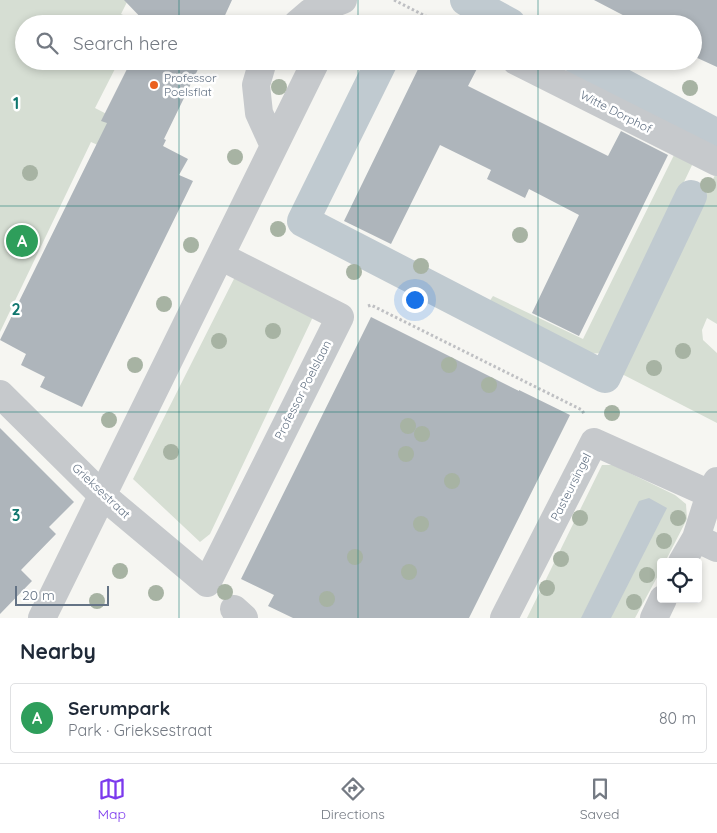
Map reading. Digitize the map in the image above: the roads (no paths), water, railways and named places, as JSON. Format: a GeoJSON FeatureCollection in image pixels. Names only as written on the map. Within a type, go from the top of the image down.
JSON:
{"type":"FeatureCollection","features":[{"type":"Feature","properties":{"kind":"street"},"geometry":{"type":"LineString","coordinates":[[308,15],[345,0]]}},
{"type":"Feature","properties":{"kind":"street"},"geometry":{"type":"LineString","coordinates":[[338,15],[345,0]]}},
{"type":"Feature","properties":{"kind":"street"},"geometry":{"type":"LineString","coordinates":[[260,70],[256,85],[259,113],[274,146]]}},
{"type":"Feature","properties":{"kind":"street"},"geometry":{"type":"LineString","coordinates":[[42,618],[312,70]]}},
{"type":"Feature","properties":{"kind":"street","name":"Witte Dorphof"},"geometry":{"type":"LineString","coordinates":[[534,70],[717,162]]}},
{"type":"Feature","properties":{"kind":"street","name":"Professor Poelslaan"},"geometry":{"type":"LineString","coordinates":[[207,583],[340,317],[220,256]]}},
{"type":"Feature","properties":{"kind":"street","name":"Grieksestraat"},"geometry":{"type":"LineString","coordinates":[[0,394],[102,495],[207,583]]}},
{"type":"Feature","properties":{"kind":"street","name":"Pasteursingel"},"geometry":{"type":"LineString","coordinates":[[504,618],[594,442],[714,488]]}},
{"type":"Feature","properties":{"kind":"street"},"geometry":{"type":"LineString","coordinates":[[687,558],[707,543],[714,488]]}},
{"type":"Feature","properties":{"kind":"street"},"geometry":{"type":"LineString","coordinates":[[654,618],[661,603]]}},
{"type":"Feature","properties":{"kind":"waterway"},"geometry":{"type":"LineString","coordinates":[[466,0],[494,15]]}},
{"type":"Feature","properties":{"kind":"waterway"},"geometry":{"type":"LineString","coordinates":[[378,70],[303,221],[605,377],[691,196]]}},
{"type":"Feature","properties":{"kind":"waterway"},"geometry":{"type":"LineString","coordinates":[[596,70],[717,135]]}},
{"type":"Feature","properties":{"kind":"place","name":"Professor Poelsflat"},"geometry":{"type":"Point","coordinates":[154,85]}},
{"type":"Feature","properties":{"kind":"place","name":"Serumpark"},"geometry":{"type":"Point","coordinates":[22,241]}}]}
